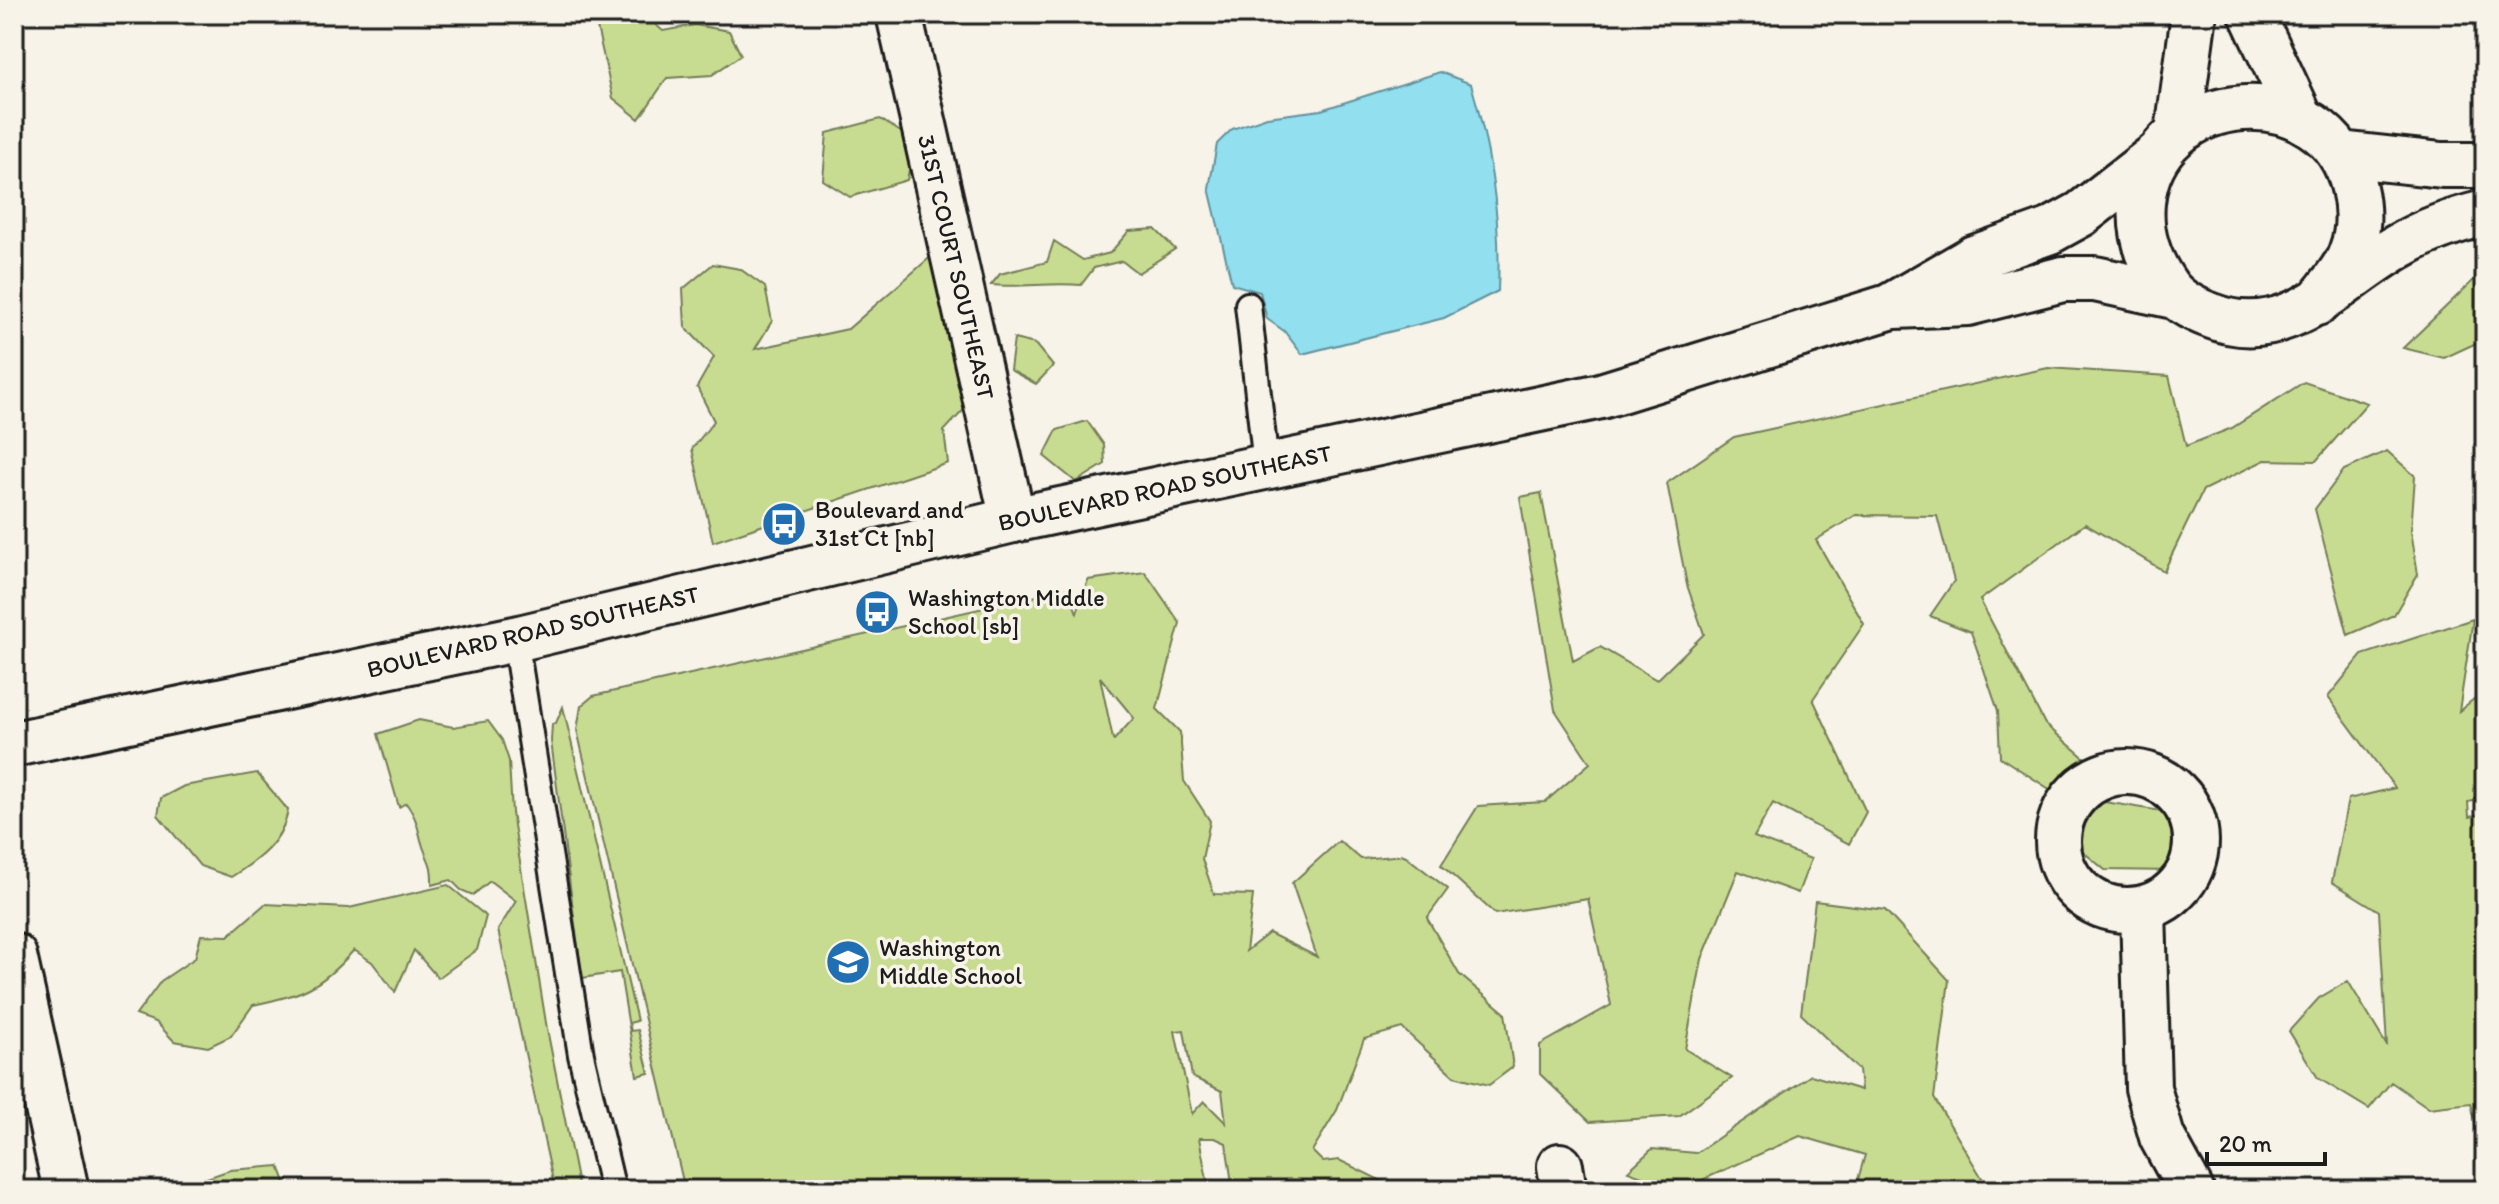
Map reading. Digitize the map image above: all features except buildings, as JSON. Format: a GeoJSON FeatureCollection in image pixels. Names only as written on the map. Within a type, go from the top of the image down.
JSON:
{"type":"FeatureCollection","features":[{"type":"Feature","properties":{"kind":"street","name":"31ST COURT SOUTHEAST"},"geometry":{"type":"LineString","coordinates":[[899,14],[1013,520]]}},
{"type":"Feature","properties":{"kind":"street"},"geometry":{"type":"LineString","coordinates":[[2194,14],[2168,143],[2142,200],[2141,227],[2147,252],[2174,296],[2222,320],[2248,324],[2274,321],[2317,303],[2399,246],[2455,221],[2485,213]]}},
{"type":"Feature","properties":{"kind":"street"},"geometry":{"type":"LineString","coordinates":[[2252,14],[2301,119]]}},
{"type":"Feature","properties":{"kind":"street"},"geometry":{"type":"LineString","coordinates":[[2168,143],[2200,118],[2225,109],[2251,106],[2276,110],[2301,119],[2341,154],[2358,203],[2357,230],[2351,255],[2317,303]]}},
{"type":"Feature","properties":{"kind":"street","name":"BOULEVARD ROAD SOUTHEAST"},"geometry":{"type":"LineString","coordinates":[[14,744],[515,639],[1013,520],[1601,396],[1889,307],[1974,258],[2050,231],[2081,214],[2168,143]]}},
{"type":"Feature","properties":{"kind":"street"},"geometry":{"type":"LineString","coordinates":[[2341,154],[2442,165],[2485,165]]}},
{"type":"Feature","properties":{"kind":"street","name":"BOULEVARD ROAD SOUTHEAST"},"geometry":{"type":"LineString","coordinates":[[1889,307],[1968,303],[2063,279],[2095,279],[2174,296]]}},
{"type":"Feature","properties":{"kind":"street"},"geometry":{"type":"LineString","coordinates":[[2143,909],[2148,1088],[2162,1137],[2191,1190]]}},
{"type":"Feature","properties":{"kind":"street"},"geometry":{"type":"LineString","coordinates":[[14,956],[30,1108],[66,1190]]}},
{"type":"Feature","properties":{"kind":"lane"},"geometry":{"type":"LineString","coordinates":[[1248,305],[1266,465]]}},
{"type":"Feature","properties":{"kind":"lane"},"geometry":{"type":"LineString","coordinates":[[515,639],[581,1055],[613,1190]]}},
{"type":"Feature","properties":{"kind":"green space"},"geometry":{"type":"Polygon","coordinates":[[[594,14],[643,14],[663,31],[695,25],[729,31],[741,55],[712,75],[667,78],[639,119],[613,98],[594,14]]]}},
{"type":"Feature","properties":{"kind":"green space"},"geometry":{"type":"Polygon","coordinates":[[[880,119],[915,141],[907,180],[850,197],[823,180],[827,133],[880,119]]]}},
{"type":"Feature","properties":{"kind":"green space"},"geometry":{"type":"Polygon","coordinates":[[[1155,229],[1175,249],[1138,273],[1122,261],[1094,268],[1081,285],[991,285],[1000,274],[1047,262],[1054,241],[1083,260],[1110,253],[1129,231],[1155,229]]]}},
{"type":"Feature","properties":{"kind":"green space"},"geometry":{"type":"Polygon","coordinates":[[[935,253],[972,401],[944,431],[948,463],[713,542],[692,449],[714,421],[697,387],[714,357],[685,327],[683,289],[713,264],[740,269],[765,287],[772,321],[755,349],[848,329],[935,253]]]}},
{"type":"Feature","properties":{"kind":"green space"},"geometry":{"type":"Polygon","coordinates":[[[2485,274],[2485,339],[2444,358],[2403,348],[2479,275],[2485,274]]]}},
{"type":"Feature","properties":{"kind":"green space"},"geometry":{"type":"Polygon","coordinates":[[[1014,339],[1035,344],[1053,366],[1036,384],[1010,370],[1014,339]]]}},
{"type":"Feature","properties":{"kind":"green space"},"geometry":{"type":"Polygon","coordinates":[[[2048,368],[2169,376],[2186,446],[2232,428],[2304,382],[2367,403],[2316,461],[2265,460],[2203,490],[2164,571],[2085,524],[1980,600],[2045,724],[2088,761],[2051,790],[2000,757],[1998,711],[1971,632],[1930,616],[1954,581],[1937,516],[1856,515],[1816,540],[1864,624],[1813,699],[1866,812],[1849,844],[1773,803],[1754,837],[1811,859],[1798,893],[1738,871],[1702,959],[1685,1049],[1732,1078],[1679,1116],[1590,1122],[1540,1074],[1540,1045],[1611,1005],[1588,899],[1495,914],[1441,865],[1478,806],[1545,802],[1590,763],[1555,710],[1520,497],[1541,493],[1573,661],[1600,647],[1657,680],[1704,634],[1687,585],[1667,483],[1734,437],[2048,368]]]}},
{"type":"Feature","properties":{"kind":"green space"},"geometry":{"type":"Polygon","coordinates":[[[1087,421],[1104,445],[1105,464],[1076,482],[1044,456],[1057,430],[1087,421]]]}},
{"type":"Feature","properties":{"kind":"green space"},"geometry":{"type":"Polygon","coordinates":[[[2387,451],[2415,476],[2411,531],[2418,574],[2394,615],[2348,635],[2315,509],[2344,470],[2387,451]]]}},
{"type":"Feature","properties":{"kind":"green space","name":"Washington Middle School"},"geometry":{"type":"Polygon","coordinates":[[[1145,572],[1180,623],[1157,709],[1180,732],[1184,781],[1210,821],[1202,859],[1214,894],[1253,895],[1246,951],[1269,933],[1317,957],[1292,883],[1339,841],[1361,859],[1404,855],[1448,889],[1427,918],[1459,974],[1505,1013],[1513,1067],[1489,1085],[1454,1076],[1402,1028],[1364,1039],[1337,1110],[1312,1151],[1323,1162],[1339,1160],[1388,1184],[1388,1190],[1233,1190],[1226,1143],[1215,1138],[1199,1138],[1209,1190],[685,1190],[577,730],[581,706],[593,696],[1068,589],[1077,613],[1088,580],[1145,572]],[[1100,677],[1113,739],[1114,740],[1134,718],[1100,677]],[[1184,1030],[1175,1031],[1192,1114],[1204,1101],[1226,1123],[1222,1091],[1192,1077],[1184,1030]]]}},
{"type":"Feature","properties":{"kind":"green space"},"geometry":{"type":"Polygon","coordinates":[[[2473,619],[2459,711],[2485,690],[2485,799],[2468,802],[2469,817],[2485,814],[2485,1147],[2480,1143],[2471,1103],[2429,1108],[2391,1082],[2369,1109],[2318,1078],[2289,1031],[2319,998],[2348,981],[2387,1046],[2379,911],[2332,882],[2348,799],[2395,788],[2328,697],[2362,655],[2473,619]]]}},
{"type":"Feature","properties":{"kind":"green space"},"geometry":{"type":"Polygon","coordinates":[[[563,707],[637,1021],[629,1023],[631,1031],[638,1030],[649,1073],[637,1076],[620,972],[582,978],[551,741],[552,724],[556,723],[563,707]]]}},
{"type":"Feature","properties":{"kind":"green space"},"geometry":{"type":"Polygon","coordinates":[[[419,720],[453,727],[488,721],[502,740],[509,761],[512,813],[547,1029],[579,1190],[555,1190],[498,930],[516,901],[490,881],[473,895],[461,890],[451,880],[432,885],[430,865],[414,817],[406,803],[399,807],[378,734],[419,720]]]}},
{"type":"Feature","properties":{"kind":"green space"},"geometry":{"type":"Polygon","coordinates":[[[257,773],[288,810],[281,832],[267,850],[231,877],[200,866],[158,815],[161,798],[184,786],[257,773]]]}},
{"type":"Feature","properties":{"kind":"green space"},"geometry":{"type":"Polygon","coordinates":[[[2098,801],[2175,813],[2176,871],[2105,870],[2074,844],[2098,801]]]}},
{"type":"Feature","properties":{"kind":"green space"},"geometry":{"type":"Polygon","coordinates":[[[448,885],[486,916],[477,950],[438,978],[414,950],[395,992],[372,962],[354,950],[330,974],[309,988],[253,1005],[231,1036],[208,1047],[174,1041],[156,1022],[136,1015],[161,981],[195,958],[201,935],[228,936],[265,904],[349,908],[448,885]]]}},
{"type":"Feature","properties":{"kind":"green space"},"geometry":{"type":"Polygon","coordinates":[[[1815,901],[1885,910],[1949,980],[1934,1098],[1988,1188],[1855,1190],[1865,1155],[1800,1136],[1680,1190],[1628,1171],[1652,1149],[1696,1153],[1811,1075],[1861,1090],[1859,1070],[1801,1014],[1815,901]]]}},
{"type":"Feature","properties":{"kind":"green space"},"geometry":{"type":"Polygon","coordinates":[[[279,1166],[288,1190],[151,1190],[184,1186],[230,1170],[279,1166]]]}},
{"type":"Feature","properties":{"kind":"water"},"geometry":{"type":"Polygon","coordinates":[[[1440,72],[1471,84],[1478,109],[1496,213],[1498,291],[1444,318],[1302,354],[1284,331],[1267,319],[1260,292],[1232,284],[1209,188],[1217,144],[1232,129],[1267,117],[1321,110],[1440,72]]]}},
{"type":"Feature","properties":{"kind":"place","name":"Boulevard and 31st Ct [nb]"},"geometry":{"type":"Point","coordinates":[784,524]}},
{"type":"Feature","properties":{"kind":"place","name":"Washington Middle School [sb]"},"geometry":{"type":"Point","coordinates":[877,612]}},
{"type":"Feature","properties":{"kind":"place","name":"Washington Middle School"},"geometry":{"type":"Point","coordinates":[848,962]}}]}
